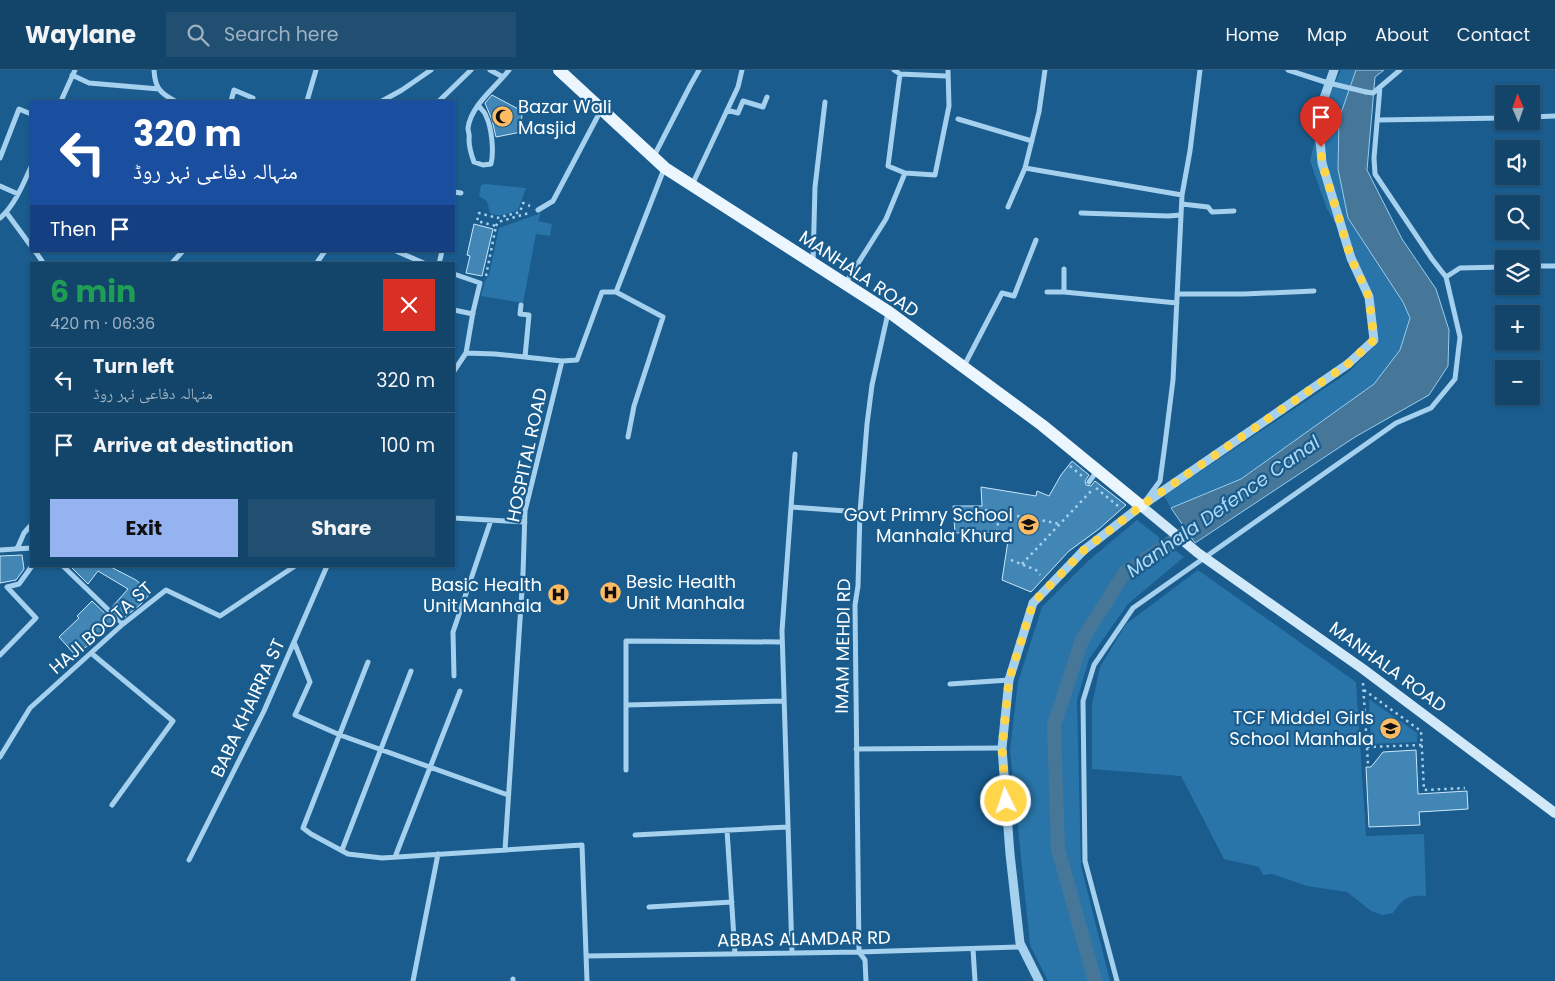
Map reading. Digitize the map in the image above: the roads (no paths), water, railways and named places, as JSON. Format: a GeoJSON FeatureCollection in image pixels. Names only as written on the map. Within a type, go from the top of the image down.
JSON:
{"type":"FeatureCollection","features":[{"type":"Feature","properties":{"kind":"main road","name":"MANHALA ROAD"},"geometry":{"type":"LineString","coordinates":[[559,70],[665,168],[889,312],[1042,424],[1201,555],[1363,669],[1555,813]]}},
{"type":"Feature","properties":{"kind":"street"},"geometry":{"type":"LineString","coordinates":[[154,70],[159,89],[173,100]]}},
{"type":"Feature","properties":{"kind":"street"},"geometry":{"type":"LineString","coordinates":[[307,100],[316,70]]}},
{"type":"Feature","properties":{"kind":"street"},"geometry":{"type":"LineString","coordinates":[[384,100],[432,70]]}},
{"type":"Feature","properties":{"kind":"street"},"geometry":{"type":"LineString","coordinates":[[440,100],[471,70]]}},
{"type":"Feature","properties":{"kind":"street"},"geometry":{"type":"LineString","coordinates":[[490,70],[503,77]]}},
{"type":"Feature","properties":{"kind":"street"},"geometry":{"type":"LineString","coordinates":[[479,106],[486,115],[492,140],[493,154],[491,164],[483,165],[474,162],[469,146],[470,137],[468,130],[472,117],[479,106],[487,94],[509,70]]}},
{"type":"Feature","properties":{"kind":"street"},"geometry":{"type":"LineString","coordinates":[[653,158],[699,70]]}},
{"type":"Feature","properties":{"kind":"street"},"geometry":{"type":"LineString","coordinates":[[692,185],[738,87],[742,70]]}},
{"type":"Feature","properties":{"kind":"street"},"geometry":{"type":"LineString","coordinates":[[894,70],[900,74],[947,73],[949,106],[935,175],[905,173],[888,166],[900,74]]}},
{"type":"Feature","properties":{"kind":"street"},"geometry":{"type":"LineString","coordinates":[[1008,207],[1025,168],[1039,112],[1046,70]]}},
{"type":"Feature","properties":{"kind":"street"},"geometry":{"type":"LineString","coordinates":[[1141,506],[1160,481],[1173,380],[1182,195],[1190,151],[1200,70]]}},
{"type":"Feature","properties":{"kind":"street"},"geometry":{"type":"LineString","coordinates":[[1288,70],[1325,82],[1373,93],[1400,70]]}},
{"type":"Feature","properties":{"kind":"street"},"geometry":{"type":"LineString","coordinates":[[1039,981],[1020,943],[1010,854],[1002,748],[1009,680],[1033,603],[1084,550],[1141,506],[1348,364],[1374,340],[1369,297],[1351,258],[1322,163],[1318,115],[1334,70]]}},
{"type":"Feature","properties":{"kind":"street"},"geometry":{"type":"LineString","coordinates":[[61,100],[74,73],[89,83],[159,89]]}},
{"type":"Feature","properties":{"kind":"street"},"geometry":{"type":"LineString","coordinates":[[1117,981],[1085,862],[1083,701],[1094,665],[1132,608],[1201,555],[1396,423],[1431,408],[1455,379],[1460,337],[1446,277],[1432,260],[1375,174],[1374,158],[1380,87]]}},
{"type":"Feature","properties":{"kind":"street"},"geometry":{"type":"LineString","coordinates":[[230,100],[234,90],[253,98],[252,100]]}},
{"type":"Feature","properties":{"kind":"street"},"geometry":{"type":"LineString","coordinates":[[161,100],[164,94]]}},
{"type":"Feature","properties":{"kind":"street"},"geometry":{"type":"LineString","coordinates":[[727,110],[738,113],[743,101],[762,107],[766,97]]}},
{"type":"Feature","properties":{"kind":"street"},"geometry":{"type":"LineString","coordinates":[[813,263],[815,188],[826,102]]}},
{"type":"Feature","properties":{"kind":"street"},"geometry":{"type":"LineString","coordinates":[[0,158],[19,109],[30,114]]}},
{"type":"Feature","properties":{"kind":"street"},"geometry":{"type":"LineString","coordinates":[[538,210],[553,201],[602,110]]}},
{"type":"Feature","properties":{"kind":"street"},"geometry":{"type":"LineString","coordinates":[[1540,117],[1555,116]]}},
{"type":"Feature","properties":{"kind":"street"},"geometry":{"type":"LineString","coordinates":[[958,118],[1032,141]]}},
{"type":"Feature","properties":{"kind":"street"},"geometry":{"type":"LineString","coordinates":[[1378,120],[1495,118]]}},
{"type":"Feature","properties":{"kind":"street"},"geometry":{"type":"LineString","coordinates":[[0,142],[6,142]]}},
{"type":"Feature","properties":{"kind":"street"},"geometry":{"type":"LineString","coordinates":[[616,292],[665,168]]}},
{"type":"Feature","properties":{"kind":"street"},"geometry":{"type":"LineString","coordinates":[[1025,168],[1182,195]]}},
{"type":"Feature","properties":{"kind":"street"},"geometry":{"type":"LineString","coordinates":[[0,218],[18,194],[30,169]]}},
{"type":"Feature","properties":{"kind":"street"},"geometry":{"type":"LineString","coordinates":[[845,284],[886,219],[905,173]]}},
{"type":"Feature","properties":{"kind":"street"},"geometry":{"type":"LineString","coordinates":[[0,186],[18,194]]}},
{"type":"Feature","properties":{"kind":"street"},"geometry":{"type":"LineString","coordinates":[[455,192],[462,193]]}},
{"type":"Feature","properties":{"kind":"street"},"geometry":{"type":"LineString","coordinates":[[1182,204],[1208,207],[1212,212],[1234,211]]}},
{"type":"Feature","properties":{"kind":"street"},"geometry":{"type":"LineString","coordinates":[[6,212],[30,245]]}},
{"type":"Feature","properties":{"kind":"street"},"geometry":{"type":"LineString","coordinates":[[1081,213],[1181,215]]}},
{"type":"Feature","properties":{"kind":"street"},"geometry":{"type":"LineString","coordinates":[[964,368],[1002,293],[1014,296],[1036,240]]}},
{"type":"Feature","properties":{"kind":"street"},"geometry":{"type":"LineString","coordinates":[[173,262],[182,252]]}},
{"type":"Feature","properties":{"kind":"street"},"geometry":{"type":"LineString","coordinates":[[398,252],[421,262]]}},
{"type":"Feature","properties":{"kind":"street"},"geometry":{"type":"LineString","coordinates":[[1540,266],[1555,266]]}},
{"type":"Feature","properties":{"kind":"street"},"geometry":{"type":"LineString","coordinates":[[1446,277],[1460,268],[1495,267]]}},
{"type":"Feature","properties":{"kind":"street"},"geometry":{"type":"LineString","coordinates":[[1064,269],[1064,292]]}},
{"type":"Feature","properties":{"kind":"street"},"geometry":{"type":"LineString","coordinates":[[455,274],[480,283],[466,353],[455,370]]}},
{"type":"Feature","properties":{"kind":"street"},"geometry":{"type":"LineString","coordinates":[[1177,294],[1314,291]]}},
{"type":"Feature","properties":{"kind":"street"},"geometry":{"type":"LineString","coordinates":[[466,353],[562,361],[577,360],[602,292],[616,292],[663,317],[634,406],[628,436]]}},
{"type":"Feature","properties":{"kind":"street"},"geometry":{"type":"LineString","coordinates":[[1047,292],[1177,303]]}},
{"type":"Feature","properties":{"kind":"street"},"geometry":{"type":"LineString","coordinates":[[521,305],[520,314],[529,315],[525,357]]}},
{"type":"Feature","properties":{"kind":"street"},"geometry":{"type":"LineString","coordinates":[[455,310],[473,314]]}},
{"type":"Feature","properties":{"kind":"street","name":"IMAM MEHDI RD"},"geometry":{"type":"LineString","coordinates":[[866,981],[865,960],[859,952],[855,605],[858,586],[860,512],[867,424],[872,385],[889,312]]}},
{"type":"Feature","properties":{"kind":"street","name":"HOSPITAL ROAD"},"geometry":{"type":"LineString","coordinates":[[505,850],[524,574],[525,511],[562,361]]}},
{"type":"Feature","properties":{"kind":"street"},"geometry":{"type":"LineString","coordinates":[[792,953],[782,642],[794,454]]}},
{"type":"Feature","properties":{"kind":"street"},"geometry":{"type":"LineString","coordinates":[[1089,482],[1097,470]]}},
{"type":"Feature","properties":{"kind":"street"},"geometry":{"type":"LineString","coordinates":[[791,507],[860,512]]}},
{"type":"Feature","properties":{"kind":"street"},"geometry":{"type":"LineString","coordinates":[[455,518],[525,522]]}},
{"type":"Feature","properties":{"kind":"street"},"geometry":{"type":"LineString","coordinates":[[454,676],[453,632],[491,520]]}},
{"type":"Feature","properties":{"kind":"street"},"geometry":{"type":"LineString","coordinates":[[17,549],[24,533],[30,526]]}},
{"type":"Feature","properties":{"kind":"street"},"geometry":{"type":"LineString","coordinates":[[0,550],[30,548]]}},
{"type":"Feature","properties":{"kind":"street"},"geometry":{"type":"LineString","coordinates":[[0,655],[36,618],[7,587],[19,584],[31,567]]}},
{"type":"Feature","properties":{"kind":"street"},"geometry":{"type":"LineString","coordinates":[[64,567],[123,624]]}},
{"type":"Feature","properties":{"kind":"street","name":"HAJI BOOTA ST"},"geometry":{"type":"LineString","coordinates":[[0,757],[30,708],[123,624],[166,590],[220,616],[294,567]]}},
{"type":"Feature","properties":{"kind":"street","name":"BABA KHAIRRA ST"},"geometry":{"type":"LineString","coordinates":[[190,860],[264,711],[327,567]]}},
{"type":"Feature","properties":{"kind":"street"},"geometry":{"type":"LineString","coordinates":[[626,770],[626,641],[782,642]]}},
{"type":"Feature","properties":{"kind":"street"},"geometry":{"type":"LineString","coordinates":[[294,642],[310,682],[295,715],[340,735],[508,795]]}},
{"type":"Feature","properties":{"kind":"street"},"geometry":{"type":"LineString","coordinates":[[91,653],[173,721],[112,805]]}},
{"type":"Feature","properties":{"kind":"street"},"geometry":{"type":"LineString","coordinates":[[368,662],[302,828],[348,854],[382,858],[582,845],[587,981]]}},
{"type":"Feature","properties":{"kind":"street"},"geometry":{"type":"LineString","coordinates":[[342,850],[411,671]]}},
{"type":"Feature","properties":{"kind":"street"},"geometry":{"type":"LineString","coordinates":[[950,684],[1009,680]]}},
{"type":"Feature","properties":{"kind":"street"},"geometry":{"type":"LineString","coordinates":[[395,857],[460,691]]}},
{"type":"Feature","properties":{"kind":"street"},"geometry":{"type":"LineString","coordinates":[[626,705],[784,701]]}},
{"type":"Feature","properties":{"kind":"street"},"geometry":{"type":"LineString","coordinates":[[856,749],[1002,748]]}},
{"type":"Feature","properties":{"kind":"street"},"geometry":{"type":"LineString","coordinates":[[635,836],[788,827]]}},
{"type":"Feature","properties":{"kind":"street"},"geometry":{"type":"LineString","coordinates":[[727,830],[735,954]]}},
{"type":"Feature","properties":{"kind":"street"},"geometry":{"type":"LineString","coordinates":[[413,981],[438,854]]}},
{"type":"Feature","properties":{"kind":"street"},"geometry":{"type":"LineString","coordinates":[[648,907],[732,902]]}},
{"type":"Feature","properties":{"kind":"street","name":"ABBAS ALAMDAR RD"},"geometry":{"type":"LineString","coordinates":[[586,956],[859,952],[1022,947]]}},
{"type":"Feature","properties":{"kind":"street"},"geometry":{"type":"LineString","coordinates":[[973,948],[975,981]]}},
{"type":"Feature","properties":{"kind":"water"},"geometry":{"type":"Polygon","coordinates":[[[1356,70],[1384,70],[1375,77],[1367,170],[1402,239],[1436,289],[1449,330],[1448,366],[1429,395],[1355,437],[1195,543],[1171,508],[1241,479],[1374,384],[1400,350],[1410,318],[1403,302],[1348,218],[1338,169],[1339,119],[1356,70]]]}},
{"type":"Feature","properties":{"kind":"waterway","name":"Manhala Defence Canal"},"geometry":{"type":"LineString","coordinates":[[1095,981],[1058,849],[1054,725],[1082,640],[1125,572],[1203,522]]}},
{"type":"Feature","properties":{"kind":"place","name":"Bazar Wali Masjid"},"geometry":{"type":"Point","coordinates":[502,117]}},
{"type":"Feature","properties":{"kind":"place","name":"Govt Primry School Manhala Khurd"},"geometry":{"type":"Point","coordinates":[1029,525]}},
{"type":"Feature","properties":{"kind":"place","name":"Besic Health Unit Manhala"},"geometry":{"type":"Point","coordinates":[610,592]}},
{"type":"Feature","properties":{"kind":"place","name":"Basic Health Unit Manhala"},"geometry":{"type":"Point","coordinates":[558,595]}},
{"type":"Feature","properties":{"kind":"place","name":"TCF Middel Girls School Manhala"},"geometry":{"type":"Point","coordinates":[1390,728]}}]}
